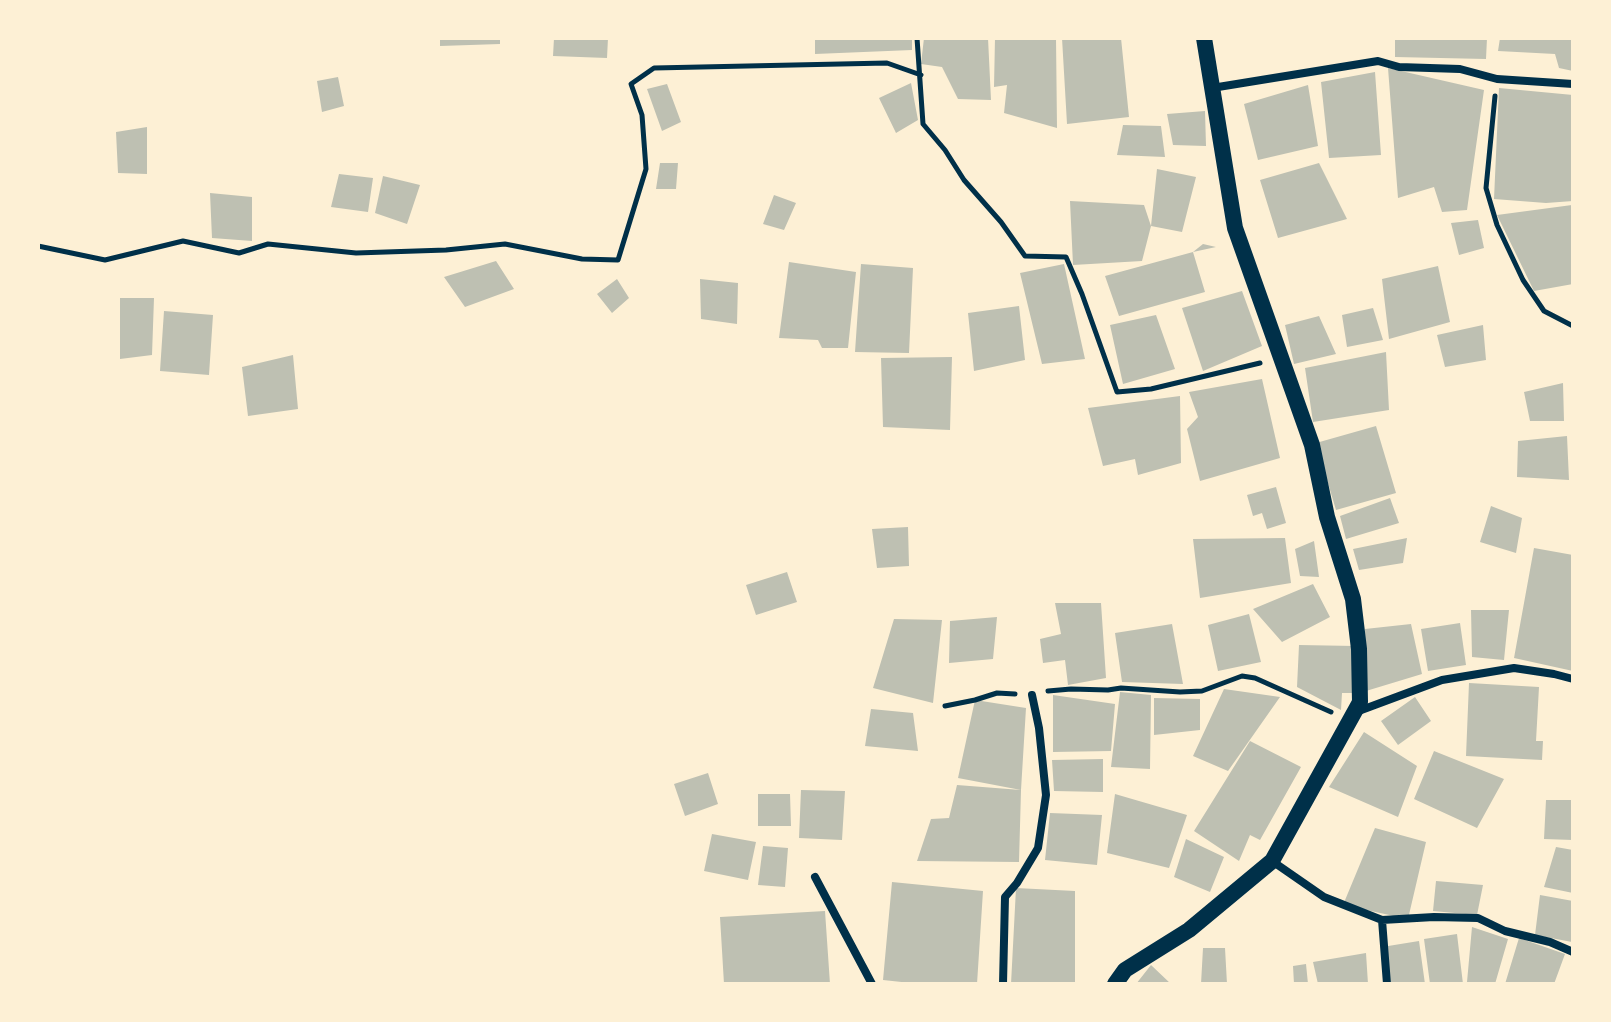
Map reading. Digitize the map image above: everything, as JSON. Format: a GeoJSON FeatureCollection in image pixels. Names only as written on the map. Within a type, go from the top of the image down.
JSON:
{"type":"FeatureCollection","features":[{"type":"Feature","properties":{"kind":"main road"},"geometry":{"type":"LineString","coordinates":[[1115,984],[1125,970],[1189,930],[1272,861],[1360,702],[1359,649],[1353,599],[1327,517],[1312,445],[1235,228],[1204,38]]}},
{"type":"Feature","properties":{"kind":"street"},"geometry":{"type":"LineString","coordinates":[[1212,88],[1378,61],[1399,67],[1460,69],[1497,79],[1573,84]]}},
{"type":"Feature","properties":{"kind":"street"},"geometry":{"type":"LineString","coordinates":[[1352,714],[1442,680],[1514,668],[1573,679]]}},
{"type":"Feature","properties":{"kind":"street"},"geometry":{"type":"LineString","coordinates":[[1003,984],[1005,897],[1038,848],[1046,795],[1032,695]]}},
{"type":"Feature","properties":{"kind":"street"},"geometry":{"type":"LineString","coordinates":[[1272,861],[1324,897],[1382,920],[1478,918],[1505,931],[1550,942],[1573,952]]}},
{"type":"Feature","properties":{"kind":"street"},"geometry":{"type":"LineString","coordinates":[[815,877],[872,984]]}},
{"type":"Feature","properties":{"kind":"street"},"geometry":{"type":"LineString","coordinates":[[1382,920],[1387,984]]}},
{"type":"Feature","properties":{"kind":"path"},"geometry":{"type":"LineString","coordinates":[[917,38],[923,124],[1025,256],[1066,257],[1117,392],[1151,389],[1281,358]]}},
{"type":"Feature","properties":{"kind":"path"},"geometry":{"type":"LineString","coordinates":[[38,246],[105,260],[183,241],[239,253],[268,244],[356,253],[446,250],[505,244],[582,259],[618,260],[646,169],[642,115],[631,84],[654,68],[887,63],[921,75]]}},
{"type":"Feature","properties":{"kind":"path"},"geometry":{"type":"LineString","coordinates":[[1497,79],[1486,188],[1497,225],[1523,280],[1544,311],[1573,326]]}},
{"type":"Feature","properties":{"kind":"path"},"geometry":{"type":"LineString","coordinates":[[945,706],[997,693],[1032,695],[1053,689],[1202,691],[1242,676],[1255,678],[1329,712],[1352,714]]}},
{"type":"Feature","properties":{"kind":"building"},"geometry":{"type":"Polygon","coordinates":[[[440,38],[500,38],[500,44],[440,46],[440,38]]]}},
{"type":"Feature","properties":{"kind":"building"},"geometry":{"type":"Polygon","coordinates":[[[554,38],[608,38],[607,58],[553,56],[554,38]]]}},
{"type":"Feature","properties":{"kind":"building"},"geometry":{"type":"Polygon","coordinates":[[[815,38],[912,38],[912,50],[815,54],[815,38]]]}},
{"type":"Feature","properties":{"kind":"building"},"geometry":{"type":"Polygon","coordinates":[[[924,38],[988,38],[991,100],[958,99],[942,67],[921,64],[924,38]]]}},
{"type":"Feature","properties":{"kind":"building"},"geometry":{"type":"Polygon","coordinates":[[[995,38],[1056,38],[1057,128],[1004,113],[1007,85],[994,87],[995,38]]]}},
{"type":"Feature","properties":{"kind":"building"},"geometry":{"type":"Polygon","coordinates":[[[1062,38],[1121,38],[1129,117],[1067,124],[1062,38]]]}},
{"type":"Feature","properties":{"kind":"building"},"geometry":{"type":"Polygon","coordinates":[[[1395,38],[1487,38],[1486,59],[1395,57],[1395,38]]]}},
{"type":"Feature","properties":{"kind":"building"},"geometry":{"type":"Polygon","coordinates":[[[1500,38],[1573,38],[1573,71],[1559,68],[1555,54],[1498,51],[1500,38]]]}},
{"type":"Feature","properties":{"kind":"building"},"geometry":{"type":"Polygon","coordinates":[[[1388,68],[1484,90],[1467,210],[1442,212],[1434,187],[1398,198],[1388,68]]]}},
{"type":"Feature","properties":{"kind":"building"},"geometry":{"type":"Polygon","coordinates":[[[1375,72],[1381,155],[1329,158],[1321,82],[1375,72]]]}},
{"type":"Feature","properties":{"kind":"building"},"geometry":{"type":"Polygon","coordinates":[[[338,77],[344,106],[322,112],[317,81],[338,77]]]}},
{"type":"Feature","properties":{"kind":"building"},"geometry":{"type":"Polygon","coordinates":[[[911,83],[918,120],[896,133],[879,98],[911,83]]]}},
{"type":"Feature","properties":{"kind":"building"},"geometry":{"type":"Polygon","coordinates":[[[667,84],[681,122],[662,131],[647,89],[667,84]]]}},
{"type":"Feature","properties":{"kind":"building"},"geometry":{"type":"Polygon","coordinates":[[[1308,85],[1318,146],[1258,160],[1244,104],[1308,85]]]}},
{"type":"Feature","properties":{"kind":"building"},"geometry":{"type":"Polygon","coordinates":[[[1499,88],[1573,95],[1573,201],[1546,203],[1494,199],[1499,88]]]}},
{"type":"Feature","properties":{"kind":"building"},"geometry":{"type":"Polygon","coordinates":[[[1205,111],[1206,146],[1173,145],[1167,114],[1205,111]]]}},
{"type":"Feature","properties":{"kind":"building"},"geometry":{"type":"Polygon","coordinates":[[[1123,125],[1161,126],[1165,157],[1117,155],[1123,125]]]}},
{"type":"Feature","properties":{"kind":"building"},"geometry":{"type":"Polygon","coordinates":[[[147,127],[147,174],[118,173],[116,132],[147,127]]]}},
{"type":"Feature","properties":{"kind":"building"},"geometry":{"type":"Polygon","coordinates":[[[660,163],[678,163],[676,189],[656,189],[660,163]]]}},
{"type":"Feature","properties":{"kind":"building"},"geometry":{"type":"Polygon","coordinates":[[[1319,163],[1347,219],[1278,238],[1260,180],[1319,163]]]}},
{"type":"Feature","properties":{"kind":"building"},"geometry":{"type":"Polygon","coordinates":[[[1157,169],[1196,177],[1182,232],[1151,226],[1157,169]]]}},
{"type":"Feature","properties":{"kind":"building"},"geometry":{"type":"Polygon","coordinates":[[[339,174],[373,178],[368,212],[331,207],[339,174]]]}},
{"type":"Feature","properties":{"kind":"building"},"geometry":{"type":"Polygon","coordinates":[[[383,176],[420,185],[407,224],[375,213],[383,176]]]}},
{"type":"Feature","properties":{"kind":"building"},"geometry":{"type":"Polygon","coordinates":[[[210,193],[252,197],[252,241],[212,238],[210,193]]]}},
{"type":"Feature","properties":{"kind":"building"},"geometry":{"type":"Polygon","coordinates":[[[774,195],[796,203],[784,230],[763,224],[774,195]]]}},
{"type":"Feature","properties":{"kind":"building"},"geometry":{"type":"Polygon","coordinates":[[[1070,201],[1144,205],[1151,226],[1142,261],[1073,265],[1070,201]]]}},
{"type":"Feature","properties":{"kind":"building"},"geometry":{"type":"Polygon","coordinates":[[[1572,205],[1573,284],[1534,291],[1497,215],[1572,205]]]}},
{"type":"Feature","properties":{"kind":"building"},"geometry":{"type":"Polygon","coordinates":[[[1478,220],[1484,248],[1459,255],[1451,223],[1478,220]]]}},
{"type":"Feature","properties":{"kind":"building"},"geometry":{"type":"Polygon","coordinates":[[[1203,244],[1216,247],[1193,252],[1203,244]]]}},
{"type":"Feature","properties":{"kind":"building"},"geometry":{"type":"Polygon","coordinates":[[[1193,252],[1205,292],[1119,316],[1105,276],[1193,252]]]}},
{"type":"Feature","properties":{"kind":"building"},"geometry":{"type":"Polygon","coordinates":[[[496,261],[514,289],[465,307],[444,277],[496,261]]]}},
{"type":"Feature","properties":{"kind":"building"},"geometry":{"type":"Polygon","coordinates":[[[789,262],[856,272],[848,348],[822,348],[818,340],[779,338],[789,262]]]}},
{"type":"Feature","properties":{"kind":"building"},"geometry":{"type":"Polygon","coordinates":[[[861,264],[913,268],[909,353],[855,352],[861,264]]]}},
{"type":"Feature","properties":{"kind":"building"},"geometry":{"type":"Polygon","coordinates":[[[1064,264],[1085,359],[1042,364],[1020,273],[1064,264]]]}},
{"type":"Feature","properties":{"kind":"building"},"geometry":{"type":"Polygon","coordinates":[[[1438,266],[1450,322],[1389,339],[1382,279],[1438,266]]]}},
{"type":"Feature","properties":{"kind":"building"},"geometry":{"type":"Polygon","coordinates":[[[617,279],[629,298],[612,313],[597,294],[617,279]]]}},
{"type":"Feature","properties":{"kind":"building"},"geometry":{"type":"Polygon","coordinates":[[[700,279],[738,283],[737,324],[701,319],[700,279]]]}},
{"type":"Feature","properties":{"kind":"building"},"geometry":{"type":"Polygon","coordinates":[[[1242,291],[1262,346],[1203,371],[1182,308],[1242,291]]]}},
{"type":"Feature","properties":{"kind":"building"},"geometry":{"type":"Polygon","coordinates":[[[120,298],[154,298],[152,355],[120,359],[120,298]]]}},
{"type":"Feature","properties":{"kind":"building"},"geometry":{"type":"Polygon","coordinates":[[[1019,306],[1025,360],[974,371],[968,313],[1019,306]]]}},
{"type":"Feature","properties":{"kind":"building"},"geometry":{"type":"Polygon","coordinates":[[[1373,308],[1383,340],[1347,347],[1342,315],[1373,308]]]}},
{"type":"Feature","properties":{"kind":"building"},"geometry":{"type":"Polygon","coordinates":[[[164,311],[213,315],[209,375],[160,371],[164,311]]]}},
{"type":"Feature","properties":{"kind":"building"},"geometry":{"type":"Polygon","coordinates":[[[1156,315],[1175,369],[1123,384],[1110,325],[1156,315]]]}},
{"type":"Feature","properties":{"kind":"building"},"geometry":{"type":"Polygon","coordinates":[[[1319,316],[1336,354],[1294,364],[1285,325],[1319,316]]]}},
{"type":"Feature","properties":{"kind":"building"},"geometry":{"type":"Polygon","coordinates":[[[1483,325],[1486,360],[1445,367],[1437,335],[1483,325]]]}},
{"type":"Feature","properties":{"kind":"building"},"geometry":{"type":"Polygon","coordinates":[[[1386,352],[1389,410],[1313,422],[1305,368],[1386,352]]]}},
{"type":"Feature","properties":{"kind":"building"},"geometry":{"type":"Polygon","coordinates":[[[293,355],[298,409],[248,416],[242,367],[293,355]]]}},
{"type":"Feature","properties":{"kind":"building"},"geometry":{"type":"Polygon","coordinates":[[[952,357],[950,430],[883,427],[881,358],[952,357]]]}},
{"type":"Feature","properties":{"kind":"building"},"geometry":{"type":"Polygon","coordinates":[[[1262,379],[1280,458],[1200,481],[1187,429],[1198,417],[1189,392],[1262,379]]]}},
{"type":"Feature","properties":{"kind":"building"},"geometry":{"type":"Polygon","coordinates":[[[1563,383],[1564,421],[1530,421],[1524,392],[1563,383]]]}},
{"type":"Feature","properties":{"kind":"building"},"geometry":{"type":"Polygon","coordinates":[[[1180,396],[1181,463],[1138,475],[1135,459],[1103,466],[1088,408],[1180,396]]]}},
{"type":"Feature","properties":{"kind":"building"},"geometry":{"type":"Polygon","coordinates":[[[1376,426],[1396,493],[1336,510],[1316,443],[1376,426]]]}},
{"type":"Feature","properties":{"kind":"building"},"geometry":{"type":"Polygon","coordinates":[[[1567,436],[1569,480],[1517,477],[1518,441],[1567,436]]]}},
{"type":"Feature","properties":{"kind":"building"},"geometry":{"type":"Polygon","coordinates":[[[1276,487],[1286,523],[1267,529],[1262,513],[1253,516],[1247,495],[1276,487]]]}},
{"type":"Feature","properties":{"kind":"building"},"geometry":{"type":"Polygon","coordinates":[[[1390,498],[1399,523],[1346,539],[1340,516],[1390,498]]]}},
{"type":"Feature","properties":{"kind":"building"},"geometry":{"type":"Polygon","coordinates":[[[1491,506],[1522,518],[1516,553],[1480,542],[1491,506]]]}},
{"type":"Feature","properties":{"kind":"building"},"geometry":{"type":"Polygon","coordinates":[[[908,527],[909,566],[877,568],[872,529],[908,527]]]}},
{"type":"Feature","properties":{"kind":"building"},"geometry":{"type":"Polygon","coordinates":[[[1285,538],[1291,583],[1200,598],[1193,539],[1285,538]]]}},
{"type":"Feature","properties":{"kind":"building"},"geometry":{"type":"Polygon","coordinates":[[[1407,538],[1403,563],[1359,570],[1353,549],[1407,538]]]}},
{"type":"Feature","properties":{"kind":"building"},"geometry":{"type":"Polygon","coordinates":[[[1314,541],[1319,577],[1300,576],[1295,549],[1314,541]]]}},
{"type":"Feature","properties":{"kind":"building"},"geometry":{"type":"Polygon","coordinates":[[[1534,548],[1573,555],[1573,671],[1514,658],[1534,548]]]}},
{"type":"Feature","properties":{"kind":"building"},"geometry":{"type":"Polygon","coordinates":[[[787,572],[797,602],[756,615],[746,585],[787,572]]]}},
{"type":"Feature","properties":{"kind":"building"},"geometry":{"type":"Polygon","coordinates":[[[1313,584],[1330,617],[1282,642],[1253,609],[1313,584]]]}},
{"type":"Feature","properties":{"kind":"building"},"geometry":{"type":"Polygon","coordinates":[[[1055,603],[1101,603],[1106,678],[1068,685],[1065,660],[1043,663],[1040,639],[1061,634],[1055,603]]]}},
{"type":"Feature","properties":{"kind":"building"},"geometry":{"type":"Polygon","coordinates":[[[1471,610],[1509,610],[1504,660],[1472,657],[1471,610]]]}},
{"type":"Feature","properties":{"kind":"building"},"geometry":{"type":"Polygon","coordinates":[[[1249,614],[1261,662],[1218,671],[1208,625],[1249,614]]]}},
{"type":"Feature","properties":{"kind":"building"},"geometry":{"type":"Polygon","coordinates":[[[997,617],[993,659],[949,663],[950,621],[997,617]]]}},
{"type":"Feature","properties":{"kind":"building"},"geometry":{"type":"Polygon","coordinates":[[[894,619],[942,620],[933,703],[873,688],[894,619]]]}},
{"type":"Feature","properties":{"kind":"building"},"geometry":{"type":"Polygon","coordinates":[[[1460,623],[1466,665],[1428,671],[1421,629],[1460,623]]]}},
{"type":"Feature","properties":{"kind":"building"},"geometry":{"type":"Polygon","coordinates":[[[1172,624],[1183,684],[1122,682],[1115,633],[1172,624]]]}},
{"type":"Feature","properties":{"kind":"building"},"geometry":{"type":"Polygon","coordinates":[[[1411,624],[1422,674],[1366,691],[1365,629],[1411,624]]]}},
{"type":"Feature","properties":{"kind":"building"},"geometry":{"type":"Polygon","coordinates":[[[1299,645],[1355,646],[1355,693],[1342,693],[1341,710],[1297,687],[1299,645]]]}},
{"type":"Feature","properties":{"kind":"building"},"geometry":{"type":"Polygon","coordinates":[[[1469,683],[1539,687],[1536,741],[1543,741],[1542,760],[1466,756],[1469,683]]]}},
{"type":"Feature","properties":{"kind":"building"},"geometry":{"type":"Polygon","coordinates":[[[1224,689],[1280,697],[1228,771],[1193,756],[1224,689]]]}},
{"type":"Feature","properties":{"kind":"building"},"geometry":{"type":"Polygon","coordinates":[[[1120,692],[1151,695],[1150,769],[1111,767],[1120,692]]]}},
{"type":"Feature","properties":{"kind":"building"},"geometry":{"type":"Polygon","coordinates":[[[1053,695],[1115,704],[1111,751],[1053,752],[1053,695]]]}},
{"type":"Feature","properties":{"kind":"building"},"geometry":{"type":"Polygon","coordinates":[[[1415,697],[1431,721],[1398,745],[1381,721],[1415,697]]]}},
{"type":"Feature","properties":{"kind":"building"},"geometry":{"type":"Polygon","coordinates":[[[1154,698],[1200,699],[1200,730],[1154,735],[1154,698]]]}},
{"type":"Feature","properties":{"kind":"building"},"geometry":{"type":"Polygon","coordinates":[[[975,700],[1026,708],[1021,790],[958,778],[975,700]]]}},
{"type":"Feature","properties":{"kind":"building"},"geometry":{"type":"Polygon","coordinates":[[[871,709],[913,713],[918,751],[865,746],[871,709]]]}},
{"type":"Feature","properties":{"kind":"building"},"geometry":{"type":"Polygon","coordinates":[[[1364,732],[1417,766],[1398,817],[1329,787],[1364,732]]]}},
{"type":"Feature","properties":{"kind":"building"},"geometry":{"type":"Polygon","coordinates":[[[1250,741],[1301,767],[1260,840],[1250,835],[1239,861],[1194,831],[1250,741]]]}},
{"type":"Feature","properties":{"kind":"building"},"geometry":{"type":"Polygon","coordinates":[[[1434,751],[1504,779],[1477,828],[1414,799],[1434,751]]]}},
{"type":"Feature","properties":{"kind":"building"},"geometry":{"type":"Polygon","coordinates":[[[1103,759],[1103,792],[1054,791],[1052,760],[1103,759]]]}},
{"type":"Feature","properties":{"kind":"building"},"geometry":{"type":"Polygon","coordinates":[[[708,773],[718,804],[685,816],[674,784],[708,773]]]}},
{"type":"Feature","properties":{"kind":"building"},"geometry":{"type":"Polygon","coordinates":[[[957,785],[1021,790],[1019,862],[917,861],[931,819],[949,818],[957,785]]]}},
{"type":"Feature","properties":{"kind":"building"},"geometry":{"type":"Polygon","coordinates":[[[801,790],[845,791],[842,840],[799,838],[801,790]]]}},
{"type":"Feature","properties":{"kind":"building"},"geometry":{"type":"Polygon","coordinates":[[[758,794],[790,794],[791,826],[758,826],[758,794]]]}},
{"type":"Feature","properties":{"kind":"building"},"geometry":{"type":"Polygon","coordinates":[[[1115,794],[1187,815],[1169,868],[1107,853],[1115,794]]]}},
{"type":"Feature","properties":{"kind":"building"},"geometry":{"type":"Polygon","coordinates":[[[1546,800],[1573,800],[1573,840],[1544,839],[1546,800]]]}},
{"type":"Feature","properties":{"kind":"building"},"geometry":{"type":"Polygon","coordinates":[[[1050,813],[1102,815],[1097,865],[1045,860],[1050,813]]]}},
{"type":"Feature","properties":{"kind":"building"},"geometry":{"type":"Polygon","coordinates":[[[1375,828],[1426,842],[1408,919],[1343,905],[1375,828]]]}},
{"type":"Feature","properties":{"kind":"building"},"geometry":{"type":"Polygon","coordinates":[[[712,834],[756,842],[748,880],[704,871],[712,834]]]}},
{"type":"Feature","properties":{"kind":"building"},"geometry":{"type":"Polygon","coordinates":[[[1186,839],[1224,857],[1210,892],[1174,877],[1186,839]]]}},
{"type":"Feature","properties":{"kind":"building"},"geometry":{"type":"Polygon","coordinates":[[[763,846],[788,848],[785,887],[758,885],[763,846]]]}},
{"type":"Feature","properties":{"kind":"building"},"geometry":{"type":"Polygon","coordinates":[[[1556,847],[1573,850],[1573,893],[1544,887],[1556,847]]]}},
{"type":"Feature","properties":{"kind":"building"},"geometry":{"type":"Polygon","coordinates":[[[1436,881],[1483,885],[1477,915],[1433,911],[1436,881]]]}},
{"type":"Feature","properties":{"kind":"building"},"geometry":{"type":"Polygon","coordinates":[[[892,882],[983,891],[977,984],[920,984],[883,980],[892,882]]]}},
{"type":"Feature","properties":{"kind":"building"},"geometry":{"type":"Polygon","coordinates":[[[1016,888],[1075,891],[1075,984],[1011,984],[1016,888]]]}},
{"type":"Feature","properties":{"kind":"building"},"geometry":{"type":"Polygon","coordinates":[[[1540,895],[1573,901],[1572,942],[1535,935],[1540,895]]]}},
{"type":"Feature","properties":{"kind":"building"},"geometry":{"type":"Polygon","coordinates":[[[825,911],[830,984],[724,984],[720,917],[825,911]]]}},
{"type":"Feature","properties":{"kind":"building"},"geometry":{"type":"Polygon","coordinates":[[[1472,927],[1508,939],[1495,984],[1467,982],[1472,927]]]}},
{"type":"Feature","properties":{"kind":"building"},"geometry":{"type":"Polygon","coordinates":[[[1457,934],[1463,984],[1430,984],[1424,939],[1457,934]]]}},
{"type":"Feature","properties":{"kind":"building"},"geometry":{"type":"Polygon","coordinates":[[[1519,938],[1565,954],[1554,984],[1505,984],[1519,938]]]}},
{"type":"Feature","properties":{"kind":"building"},"geometry":{"type":"Polygon","coordinates":[[[1419,941],[1425,984],[1389,984],[1382,947],[1419,941]]]}},
{"type":"Feature","properties":{"kind":"building"},"geometry":{"type":"Polygon","coordinates":[[[1203,948],[1225,948],[1227,984],[1201,984],[1203,948]]]}},
{"type":"Feature","properties":{"kind":"building"},"geometry":{"type":"Polygon","coordinates":[[[1366,953],[1368,984],[1318,984],[1313,962],[1366,953]]]}},
{"type":"Feature","properties":{"kind":"building"},"geometry":{"type":"Polygon","coordinates":[[[1306,964],[1308,984],[1294,984],[1293,966],[1306,964]]]}},
{"type":"Feature","properties":{"kind":"building"},"geometry":{"type":"Polygon","coordinates":[[[1151,965],[1171,984],[1136,984],[1151,965]]]}}]}
